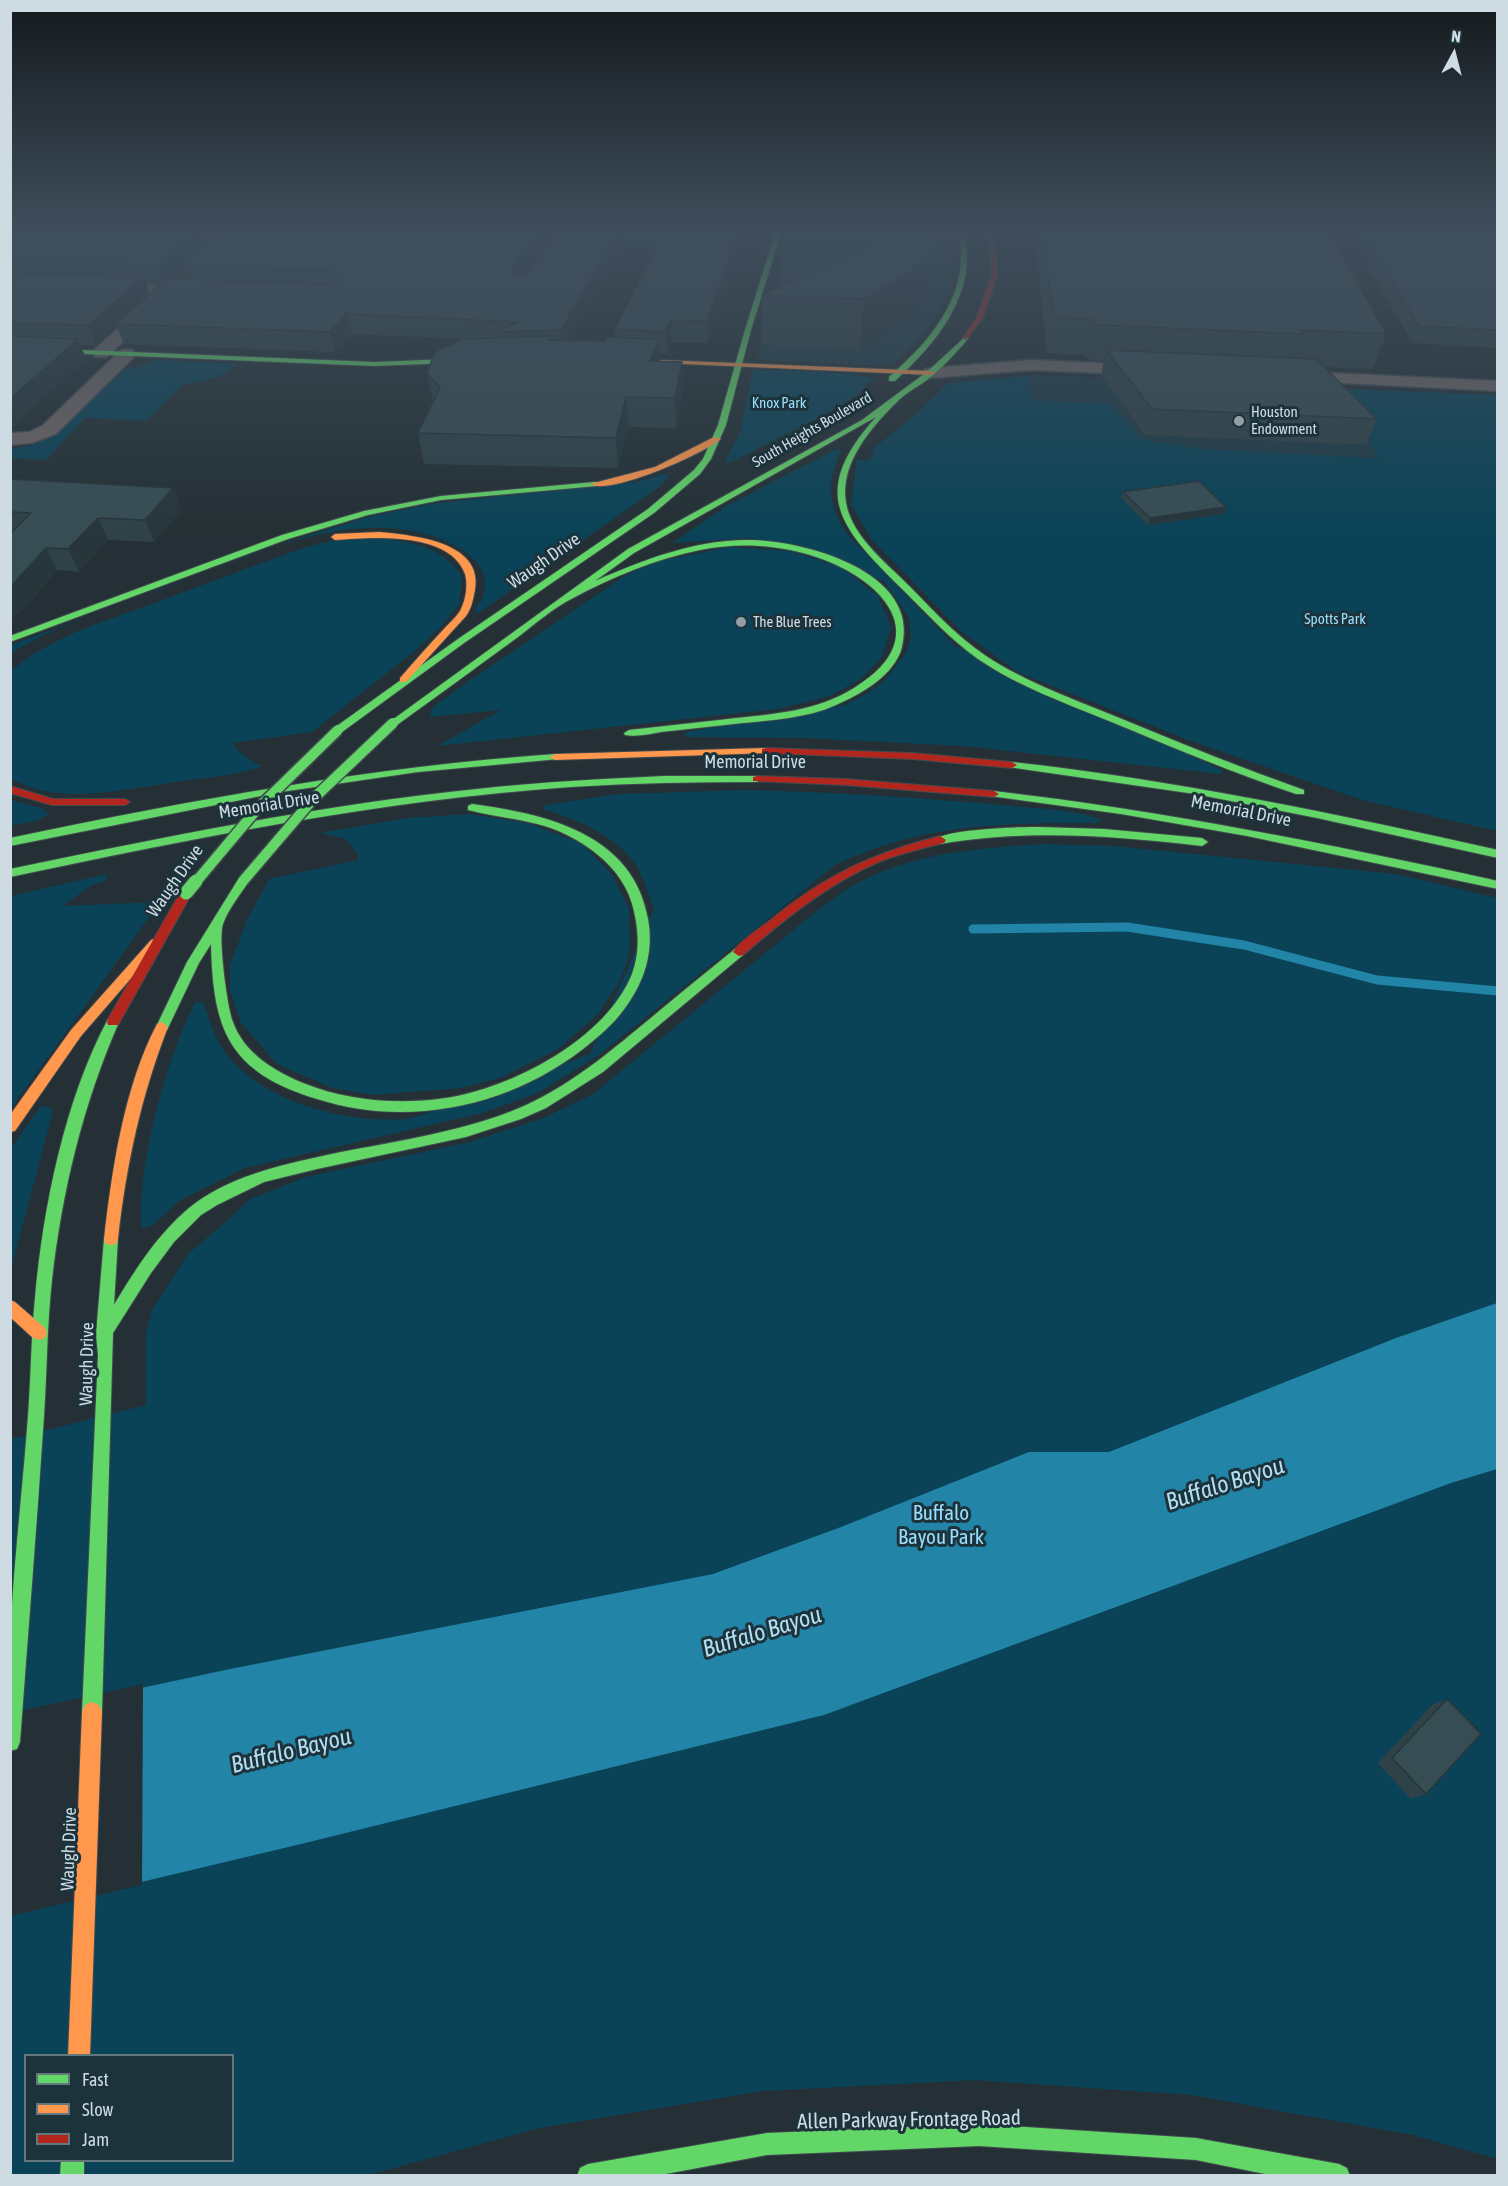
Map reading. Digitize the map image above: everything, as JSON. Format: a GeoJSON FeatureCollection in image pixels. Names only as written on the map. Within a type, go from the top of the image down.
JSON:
{"type":"FeatureCollection","features":[{"type":"Feature","properties":{"kind":"main road","name":"Waugh Drive"},"geometry":{"type":"LineString","coordinates":[[10,1742],[47,1249],[66,1159],[86,1089],[111,1025],[155,943],[186,893],[240,825],[280,783],[338,730],[403,681],[605,541],[642,518],[706,461],[717,439],[748,332]]}},
{"type":"Feature","properties":{"kind":"main road","name":"South Heights Boulevard"},"geometry":{"type":"LineString","coordinates":[[879,390],[936,332]]}},
{"type":"Feature","properties":{"kind":"main road","name":"South Heights Boulevard"},"geometry":{"type":"LineString","coordinates":[[567,597],[640,545],[865,422],[930,373],[970,332]]}},
{"type":"Feature","properties":{"kind":"main road"},"geometry":{"type":"LineString","coordinates":[[10,349],[374,364],[485,360]]}},
{"type":"Feature","properties":{"kind":"main road"},"geometry":{"type":"LineString","coordinates":[[596,358],[930,373]]}},
{"type":"Feature","properties":{"kind":"main road"},"geometry":{"type":"LineString","coordinates":[[895,401],[855,448],[847,464],[841,497],[845,514],[868,551],[960,640],[1000,669],[1038,688],[1226,766],[1461,846]]}},
{"type":"Feature","properties":{"kind":"main road"},"geometry":{"type":"LineString","coordinates":[[10,639],[285,537],[331,523],[441,498],[622,481],[647,475],[675,464],[717,439]]}},
{"type":"Feature","properties":{"kind":"main road"},"geometry":{"type":"LineString","coordinates":[[642,518],[694,494]]}},
{"type":"Feature","properties":{"kind":"main road"},"geometry":{"type":"LineString","coordinates":[[41,642],[77,625],[294,546],[348,535],[376,533],[403,535],[449,549],[467,562],[473,576],[473,590],[465,610],[403,681]]}},
{"type":"Feature","properties":{"kind":"main road"},"geometry":{"type":"LineString","coordinates":[[567,597],[661,556],[689,548],[722,544],[759,544],[792,547],[823,555],[850,566],[870,578],[887,593],[898,610],[903,628],[902,645],[890,664],[871,682],[842,698],[814,709],[776,716],[611,735]]}},
{"type":"Feature","properties":{"kind":"main road","name":"Waugh Drive"},"geometry":{"type":"LineString","coordinates":[[79,2054],[106,1355],[104,1334],[112,1223],[123,1153],[140,1087],[164,1023],[192,963],[243,881],[279,833],[351,758],[393,723],[567,597]]}},
{"type":"Feature","properties":{"kind":"main road"},"geometry":{"type":"LineString","coordinates":[[385,772],[554,743]]}},
{"type":"Feature","properties":{"kind":"main road","name":"Memorial Drive"},"geometry":{"type":"LineString","coordinates":[[10,842],[146,812],[385,772],[520,759],[752,750],[852,752],[964,760],[1166,785],[1277,805],[1497,854]]}},
{"type":"Feature","properties":{"kind":"main road","name":"Memorial Drive"},"geometry":{"type":"LineString","coordinates":[[10,873],[170,839],[404,802],[522,788],[650,781],[749,779],[854,782],[1055,799],[1152,813],[1274,835],[1395,860],[1497,885]]}},
{"type":"Feature","properties":{"kind":"main road"},"geometry":{"type":"LineString","coordinates":[[10,789],[31,797],[67,803],[99,804],[240,795]]}},
{"type":"Feature","properties":{"kind":"main road"},"geometry":{"type":"LineString","coordinates":[[216,926],[223,1008],[234,1039],[258,1063],[286,1083],[325,1097],[368,1106],[412,1107],[462,1101],[510,1085],[546,1069],[581,1046],[608,1019],[632,988],[644,957],[646,927],[639,897],[625,872],[604,850],[582,835],[551,821],[512,812],[404,802]]}},
{"type":"Feature","properties":{"kind":"main road"},"geometry":{"type":"LineString","coordinates":[[104,1334],[155,1258],[181,1227],[209,1201],[250,1182],[295,1167],[469,1129],[524,1112],[564,1092],[602,1067],[796,904],[836,876],[874,858],[921,843],[976,834],[1040,830],[1111,833],[1218,843]]}},
{"type":"Feature","properties":{"kind":"main road"},"geometry":{"type":"LineString","coordinates":[[1241,846],[1395,860]]}},
{"type":"Feature","properties":{"kind":"main road"},"geometry":{"type":"LineString","coordinates":[[10,1127],[76,1033],[155,943]]}},
{"type":"Feature","properties":{"kind":"main road"},"geometry":{"type":"LineString","coordinates":[[10,1307],[39,1334]]}},
{"type":"Feature","properties":{"kind":"main road","name":"Allen Parkway Frontage Road"},"geometry":{"type":"LineString","coordinates":[[588,2175],[767,2144],[980,2135],[1196,2149],[1339,2175]]}},
{"type":"Feature","properties":{"kind":"street"},"geometry":{"type":"LineString","coordinates":[[101,353],[124,332]]}},
{"type":"Feature","properties":{"kind":"street"},"geometry":{"type":"LineString","coordinates":[[10,439],[32,437],[49,430],[127,354]]}},
{"type":"Feature","properties":{"kind":"street"},"geometry":{"type":"LineString","coordinates":[[930,373],[1031,365],[1171,371]]}},
{"type":"Feature","properties":{"kind":"street"},"geometry":{"type":"LineString","coordinates":[[1272,375],[1497,386]]}},
{"type":"Feature","properties":{"kind":"shaded area"},"geometry":{"type":"Polygon","coordinates":[[[763,332],[925,332],[894,364],[883,366],[761,360],[757,357],[763,332]]]}},
{"type":"Feature","properties":{"kind":"shaded area"},"geometry":{"type":"Polygon","coordinates":[[[1028,376],[1347,389],[1377,458],[1201,449],[1142,439],[1109,404],[1031,400],[1028,376]]]}},
{"type":"Feature","properties":{"kind":"green space"},"geometry":{"type":"Polygon","coordinates":[[[155,360],[237,364],[238,367],[232,367],[219,377],[183,385],[146,421],[85,418],[46,460],[11,458],[11,449],[29,446],[51,437],[124,370],[146,365],[155,360]]]}},
{"type":"Feature","properties":{"kind":"green space","name":"Knox Park"},"geometry":{"type":"Polygon","coordinates":[[[753,370],[852,374],[873,380],[849,400],[805,425],[729,463],[725,462],[740,432],[753,370]]]}},
{"type":"Feature","properties":{"kind":"green space","name":"Spotts Park"},"geometry":{"type":"Polygon","coordinates":[[[1028,376],[1031,400],[1109,404],[1142,439],[1201,449],[1377,458],[1347,389],[1497,395],[1497,831],[1362,800],[1191,741],[1019,673],[961,631],[871,539],[851,504],[857,460],[870,460],[874,448],[915,415],[948,383],[1028,376]]]}},
{"type":"Feature","properties":{"kind":"green space"},"geometry":{"type":"Polygon","coordinates":[[[838,448],[841,451],[833,474],[831,494],[836,513],[847,534],[955,646],[1222,770],[1221,774],[963,746],[807,738],[687,737],[684,734],[687,732],[845,705],[870,692],[887,678],[906,653],[911,638],[909,617],[884,581],[752,538],[672,543],[728,505],[838,448]]]}},
{"type":"Feature","properties":{"kind":"green space"},"geometry":{"type":"Polygon","coordinates":[[[664,474],[669,476],[658,488],[477,614],[475,610],[482,599],[485,587],[484,576],[478,564],[463,550],[432,536],[398,529],[364,528],[330,532],[269,549],[371,516],[437,503],[637,482],[664,474]]]}},
{"type":"Feature","properties":{"kind":"green space"},"geometry":{"type":"Polygon","coordinates":[[[383,538],[428,548],[447,559],[462,577],[459,604],[442,625],[416,650],[312,732],[233,743],[242,754],[262,766],[219,776],[85,794],[49,792],[11,780],[11,671],[26,659],[58,640],[93,625],[306,547],[336,540],[383,538]]]}},
{"type":"Feature","properties":{"kind":"green space"},"geometry":{"type":"Polygon","coordinates":[[[729,547],[790,551],[842,568],[878,596],[891,627],[882,657],[862,678],[830,696],[778,709],[437,746],[501,710],[429,717],[433,707],[466,683],[623,577],[650,563],[729,547]]]}},
{"type":"Feature","properties":{"kind":"green space"},"geometry":{"type":"Polygon","coordinates":[[[269,549],[207,572],[229,563],[269,549]]]}},
{"type":"Feature","properties":{"kind":"green space"},"geometry":{"type":"Polygon","coordinates":[[[85,618],[48,633],[11,653],[11,645],[85,618]]]}},
{"type":"Feature","properties":{"kind":"green space"},"geometry":{"type":"Polygon","coordinates":[[[746,790],[945,800],[1072,812],[1102,821],[1097,823],[995,825],[932,833],[868,851],[835,865],[599,1055],[538,1093],[482,1113],[245,1168],[180,1200],[154,1224],[142,1229],[141,1204],[144,1176],[156,1113],[174,1052],[195,1003],[202,1001],[221,1047],[236,1066],[256,1081],[304,1105],[356,1117],[381,1120],[418,1116],[590,1054],[654,909],[638,869],[620,847],[609,838],[583,824],[544,809],[544,805],[618,794],[746,790]]]}},
{"type":"Feature","properties":{"kind":"green space"},"geometry":{"type":"Polygon","coordinates":[[[10,800],[42,808],[49,814],[39,820],[11,826],[10,800]]]}},
{"type":"Feature","properties":{"kind":"green space"},"geometry":{"type":"Polygon","coordinates":[[[469,814],[528,823],[582,844],[611,873],[629,908],[630,944],[621,979],[598,1014],[558,1049],[500,1078],[461,1088],[373,1095],[332,1088],[277,1064],[241,1023],[230,991],[230,965],[247,920],[269,879],[358,860],[358,854],[345,839],[320,833],[408,818],[469,814]]]}},
{"type":"Feature","properties":{"kind":"green space","name":"Buffalo Bayou Park"},"geometry":{"type":"Polygon","coordinates":[[[1043,844],[1113,846],[1396,874],[1497,898],[1497,2159],[1413,2135],[1191,2095],[975,2080],[763,2091],[539,2128],[369,2175],[11,2176],[11,1439],[146,1405],[146,1331],[152,1310],[188,1254],[250,1199],[306,1177],[470,1142],[544,1118],[593,1094],[813,914],[850,887],[896,866],[969,850],[1043,844]]]}},
{"type":"Feature","properties":{"kind":"green space"},"geometry":{"type":"Polygon","coordinates":[[[107,874],[106,880],[91,886],[62,906],[160,902],[11,1108],[11,896],[107,874]]]}},
{"type":"Feature","properties":{"kind":"green space"},"geometry":{"type":"Polygon","coordinates":[[[41,1106],[49,1107],[53,1111],[11,1269],[11,1148],[41,1106]]]}},
{"type":"Feature","properties":{"kind":"water","name":"Buffalo Bayou"},"geometry":{"type":"Polygon","coordinates":[[[1497,1303],[1497,1469],[1451,1483],[824,1715],[11,1913],[10,1716],[230,1669],[713,1574],[841,1527],[1029,1452],[1109,1452],[1396,1338],[1497,1303]]]}},
{"type":"Feature","properties":{"kind":"pier"},"geometry":{"type":"Polygon","coordinates":[[[143,1684],[142,1885],[10,1916],[10,1713],[143,1684]]]}},
{"type":"Feature","properties":{"kind":"building"},"geometry":{"type":"Polygon","coordinates":[[[1258,332],[1302,332],[1304,334],[1258,332]]]}},
{"type":"Feature","properties":{"kind":"building"},"geometry":{"type":"Polygon","coordinates":[[[1343,332],[1385,332],[1386,334],[1343,332]]]}},
{"type":"Feature","properties":{"kind":"building"},"geometry":{"type":"Polygon","coordinates":[[[10,336],[78,339],[10,399],[10,336]]]}},
{"type":"Feature","properties":{"kind":"building"},"geometry":{"type":"Polygon","coordinates":[[[551,336],[549,340],[605,341],[607,337],[659,339],[650,361],[682,362],[675,398],[626,397],[616,438],[418,433],[440,388],[427,373],[435,352],[462,339],[551,336]]]}},
{"type":"Feature","properties":{"kind":"building"},"geometry":{"type":"Polygon","coordinates":[[[1106,350],[1316,359],[1377,419],[1152,409],[1106,350]]]}},
{"type":"Feature","properties":{"kind":"building"},"geometry":{"type":"Polygon","coordinates":[[[10,479],[173,488],[145,520],[98,518],[68,549],[46,548],[10,587],[10,534],[31,513],[10,512],[10,479]]]}},
{"type":"Feature","properties":{"kind":"building"},"geometry":{"type":"Polygon","coordinates":[[[1199,481],[1226,507],[1150,518],[1123,492],[1199,481]]]}},
{"type":"Feature","properties":{"kind":"building"},"geometry":{"type":"Polygon","coordinates":[[[1447,1699],[1481,1734],[1426,1794],[1392,1758],[1447,1699]]]}},
{"type":"Feature","properties":{"kind":"waterway"},"geometry":{"type":"LineString","coordinates":[[973,929],[1127,927],[1244,945],[1377,980],[1498,991]]}},
{"type":"Feature","properties":{"kind":"traffic: fast"},"geometry":{"type":"LineString","coordinates":[[338,730],[461,641],[651,511],[697,472],[707,459],[722,425],[747,332]]}},
{"type":"Feature","properties":{"kind":"traffic: fast"},"geometry":{"type":"LineString","coordinates":[[892,379],[936,332]]}},
{"type":"Feature","properties":{"kind":"traffic: fast"},"geometry":{"type":"LineString","coordinates":[[393,723],[631,551],[865,422],[931,373],[966,338]]}},
{"type":"Feature","properties":{"kind":"traffic: fast"},"geometry":{"type":"LineString","coordinates":[[10,349],[374,364],[476,360]]}},
{"type":"Feature","properties":{"kind":"traffic: fast"},"geometry":{"type":"LineString","coordinates":[[895,401],[858,444],[850,457],[841,483],[843,509],[861,542],[938,620],[983,658],[1032,685],[1208,758],[1300,792]]}},
{"type":"Feature","properties":{"kind":"traffic: fast"},"geometry":{"type":"LineString","coordinates":[[10,639],[285,537],[367,513],[441,498],[594,484]]}},
{"type":"Feature","properties":{"kind":"traffic: fast"},"geometry":{"type":"LineString","coordinates":[[567,597],[633,568],[677,553],[700,547],[756,543],[802,550],[845,565],[878,586],[899,615],[901,632],[892,659],[866,684],[831,704],[805,712],[629,733]]}},
{"type":"Feature","properties":{"kind":"traffic: fast"},"geometry":{"type":"LineString","coordinates":[[243,881],[277,838],[314,798],[393,723]]}},
{"type":"Feature","properties":{"kind":"traffic: fast"},"geometry":{"type":"LineString","coordinates":[[186,893],[258,808],[338,730]]}},
{"type":"Feature","properties":{"kind":"traffic: fast"},"geometry":{"type":"LineString","coordinates":[[10,842],[213,801],[349,778],[486,762],[555,757]]}},
{"type":"Feature","properties":{"kind":"traffic: fast"},"geometry":{"type":"LineString","coordinates":[[1012,765],[1134,781],[1256,802],[1498,854]]}},
{"type":"Feature","properties":{"kind":"traffic: fast"},"geometry":{"type":"LineString","coordinates":[[10,873],[287,819],[476,792],[664,779],[757,779]]}},
{"type":"Feature","properties":{"kind":"traffic: fast"},"geometry":{"type":"LineString","coordinates":[[994,794],[1121,810],[1247,832],[1498,885]]}},
{"type":"Feature","properties":{"kind":"traffic: fast"},"geometry":{"type":"LineString","coordinates":[[216,926],[220,997],[227,1025],[241,1049],[251,1059],[290,1083],[331,1098],[380,1106],[412,1107],[461,1101],[529,1077],[564,1057],[595,1033],[621,1005],[638,974],[645,939],[639,902],[627,878],[611,859],[592,844],[571,832],[523,816],[472,808]]}},
{"type":"Feature","properties":{"kind":"traffic: fast"},"geometry":{"type":"LineString","coordinates":[[940,840],[1005,831],[1038,830],[1104,833],[1202,842]]}},
{"type":"Feature","properties":{"kind":"traffic: fast"},"geometry":{"type":"LineString","coordinates":[[162,1027],[193,962],[243,881]]}},
{"type":"Feature","properties":{"kind":"traffic: fast"},"geometry":{"type":"LineString","coordinates":[[104,1334],[157,1252],[182,1223],[211,1200],[262,1177],[466,1131],[492,1124],[541,1104],[598,1068],[739,952]]}},
{"type":"Feature","properties":{"kind":"traffic: fast"},"geometry":{"type":"LineString","coordinates":[[10,1742],[36,1416],[42,1297],[48,1248],[68,1148],[88,1083],[113,1022]]}},
{"type":"Feature","properties":{"kind":"traffic: fast"},"geometry":{"type":"LineString","coordinates":[[92,1712],[106,1355],[105,1321],[111,1239]]}},
{"type":"Feature","properties":{"kind":"traffic: fast"},"geometry":{"type":"LineString","coordinates":[[588,2176],[767,2144],[979,2135],[1196,2149],[1339,2176]]}},
{"type":"Feature","properties":{"kind":"traffic: fast"},"geometry":{"type":"LineString","coordinates":[[72,2176],[73,2162]]}},
{"type":"Feature","properties":{"kind":"traffic: slow"},"geometry":{"type":"LineString","coordinates":[[615,359],[931,373]]}},
{"type":"Feature","properties":{"kind":"traffic: slow"},"geometry":{"type":"LineString","coordinates":[[594,484],[611,482],[658,469],[717,439]]}},
{"type":"Feature","properties":{"kind":"traffic: slow"},"geometry":{"type":"LineString","coordinates":[[335,537],[379,535],[429,541],[450,550],[465,563],[472,582],[465,611],[403,680]]}},
{"type":"Feature","properties":{"kind":"traffic: slow"},"geometry":{"type":"LineString","coordinates":[[555,757],[766,751]]}},
{"type":"Feature","properties":{"kind":"traffic: slow"},"geometry":{"type":"LineString","coordinates":[[10,1127],[76,1033],[155,943]]}},
{"type":"Feature","properties":{"kind":"traffic: slow"},"geometry":{"type":"LineString","coordinates":[[111,1239],[128,1131],[143,1078],[162,1027]]}},
{"type":"Feature","properties":{"kind":"traffic: slow"},"geometry":{"type":"LineString","coordinates":[[10,1307],[39,1333]]}},
{"type":"Feature","properties":{"kind":"traffic: slow"},"geometry":{"type":"LineString","coordinates":[[79,2054],[92,1712]]}},
{"type":"Feature","properties":{"kind":"traffic: jam"},"geometry":{"type":"LineString","coordinates":[[966,338],[970,332]]}},
{"type":"Feature","properties":{"kind":"traffic: jam"},"geometry":{"type":"LineString","coordinates":[[766,751],[912,756],[1012,765]]}},
{"type":"Feature","properties":{"kind":"traffic: jam"},"geometry":{"type":"LineString","coordinates":[[757,779],[846,782],[994,794]]}},
{"type":"Feature","properties":{"kind":"traffic: jam"},"geometry":{"type":"LineString","coordinates":[[10,789],[52,802],[125,802]]}},
{"type":"Feature","properties":{"kind":"traffic: jam"},"geometry":{"type":"LineString","coordinates":[[739,952],[808,896],[854,868],[880,857],[940,840]]}},
{"type":"Feature","properties":{"kind":"traffic: jam"},"geometry":{"type":"LineString","coordinates":[[113,1022],[186,893]]}},
{"type":"Feature","properties":{"kind":"place","name":"Houston Endowment"},"geometry":{"type":"Point","coordinates":[1239,421]}},
{"type":"Feature","properties":{"kind":"place","name":"The Blue Trees"},"geometry":{"type":"Point","coordinates":[741,622]}}]}
